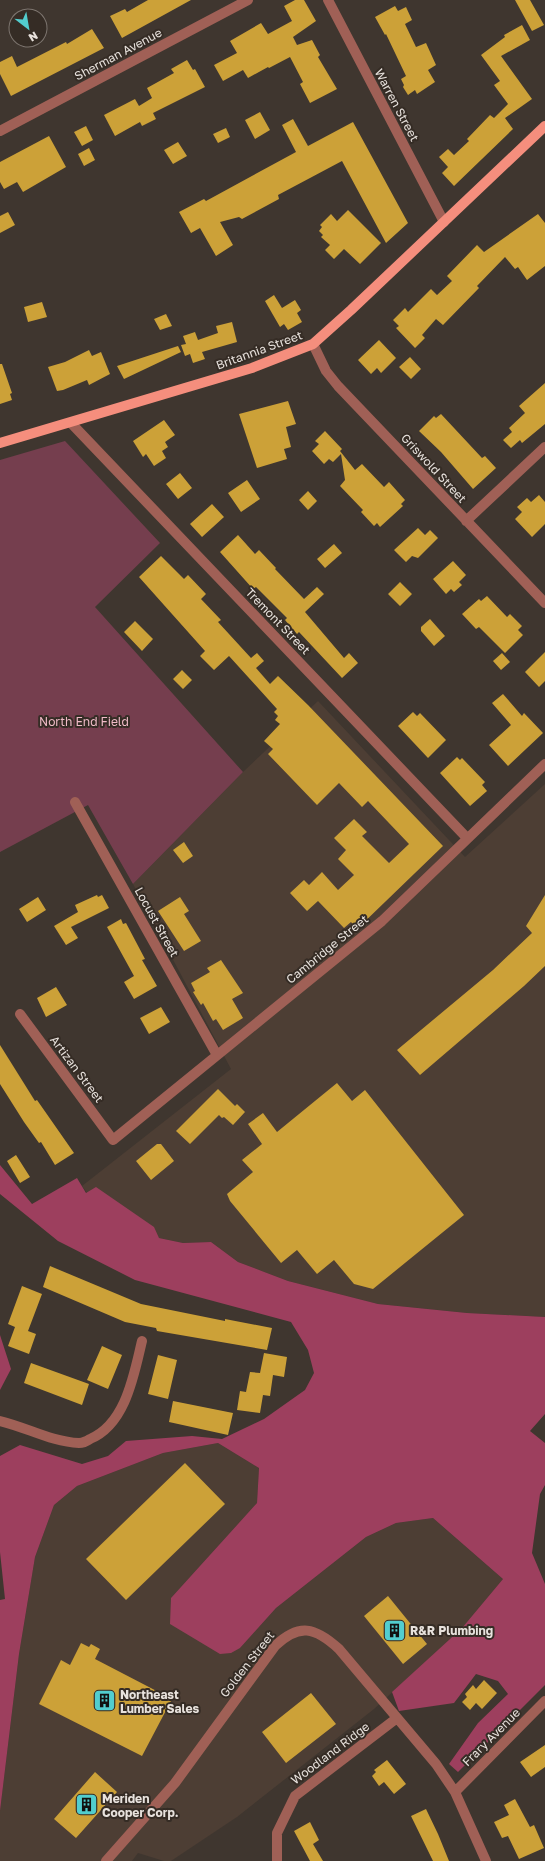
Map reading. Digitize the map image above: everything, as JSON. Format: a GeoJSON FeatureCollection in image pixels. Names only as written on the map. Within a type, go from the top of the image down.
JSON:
{"type":"FeatureCollection","features":[{"type":"Feature","properties":{"kind":"main road","name":"Britannia Street"},"geometry":{"type":"LineString","coordinates":[[0,443],[252,368],[313,344],[352,310],[545,126]]}},
{"type":"Feature","properties":{"kind":"street","name":"Sherman Avenue"},"geometry":{"type":"LineString","coordinates":[[0,131],[248,0]]}},
{"type":"Feature","properties":{"kind":"street","name":"Warren Street"},"geometry":{"type":"LineString","coordinates":[[328,0],[444,222]]}},
{"type":"Feature","properties":{"kind":"street","name":"Griswold Street"},"geometry":{"type":"LineString","coordinates":[[313,344],[326,370],[338,386],[545,603]]}},
{"type":"Feature","properties":{"kind":"street","name":"Tremont Street"},"geometry":{"type":"LineString","coordinates":[[71,423],[467,838]]}},
{"type":"Feature","properties":{"kind":"street"},"geometry":{"type":"LineString","coordinates":[[466,521],[545,447]]}},
{"type":"Feature","properties":{"kind":"street","name":"Cambridge Street"},"geometry":{"type":"LineString","coordinates":[[113,1140],[382,921],[545,764]]}},
{"type":"Feature","properties":{"kind":"street","name":"Locust Street"},"geometry":{"type":"LineString","coordinates":[[74,802],[217,1055]]}},
{"type":"Feature","properties":{"kind":"street","name":"Artizan Street"},"geometry":{"type":"LineString","coordinates":[[20,1014],[113,1140]]}},
{"type":"Feature","properties":{"kind":"street"},"geometry":{"type":"LineString","coordinates":[[0,1421],[62,1440],[81,1443],[97,1436],[111,1425],[124,1402],[142,1341]]}},
{"type":"Feature","properties":{"kind":"street","name":"Golden Street"},"geometry":{"type":"LineString","coordinates":[[106,1861],[175,1784],[275,1646],[286,1636],[299,1630],[314,1631],[327,1638],[339,1649],[436,1764],[455,1792],[486,1861]]}},
{"type":"Feature","properties":{"kind":"street","name":"Frary Avenue"},"geometry":{"type":"LineString","coordinates":[[455,1792],[545,1701]]}},
{"type":"Feature","properties":{"kind":"street","name":"Woodland Ridge"},"geometry":{"type":"LineString","coordinates":[[277,1861],[277,1833],[295,1796],[397,1718]]}},
{"type":"Feature","properties":{"kind":"shaded area"},"geometry":{"type":"Polygon","coordinates":[[[318,701],[465,857],[545,784],[545,1317],[467,1313],[378,1304],[288,1281],[238,1262],[211,1242],[183,1243],[159,1238],[87,1193],[82,1186],[231,1069],[133,884],[243,772],[318,701]]]}},
{"type":"Feature","properties":{"kind":"shaded area"},"geometry":{"type":"Polygon","coordinates":[[[0,1165],[32,1204],[77,1178],[86,1193],[96,1187],[154,1227],[159,1238],[183,1243],[211,1242],[238,1262],[288,1281],[378,1304],[467,1313],[545,1317],[545,1414],[530,1431],[545,1443],[545,1485],[540,1494],[532,1553],[545,1584],[545,1685],[458,1772],[449,1764],[478,1723],[508,1694],[498,1681],[476,1674],[454,1703],[399,1711],[392,1692],[462,1628],[503,1579],[433,1518],[396,1523],[366,1537],[276,1608],[240,1648],[231,1653],[220,1654],[170,1624],[171,1598],[257,1503],[259,1468],[218,1443],[163,1453],[77,1486],[54,1505],[35,1557],[19,1654],[0,1811],[0,1600],[5,1599],[0,1552],[0,1456],[20,1445],[82,1464],[108,1456],[126,1441],[192,1436],[222,1439],[264,1419],[305,1390],[314,1373],[308,1350],[291,1322],[135,1280],[58,1241],[0,1194],[0,1165]]]}},
{"type":"Feature","properties":{"kind":"shaded area"},"geometry":{"type":"Polygon","coordinates":[[[0,1335],[11,1369],[0,1390],[0,1335]]]}},
{"type":"Feature","properties":{"kind":"shaded area"},"geometry":{"type":"Polygon","coordinates":[[[218,1443],[259,1468],[257,1503],[171,1598],[240,1648],[276,1608],[366,1537],[396,1523],[433,1518],[503,1579],[462,1628],[374,1709],[237,1817],[171,1861],[164,1861],[138,1853],[132,1861],[0,1861],[0,1811],[19,1654],[35,1557],[54,1505],[77,1486],[163,1453],[218,1443]]]}},
{"type":"Feature","properties":{"kind":"green space","name":"North End Field"},"geometry":{"type":"Polygon","coordinates":[[[65,441],[160,543],[95,607],[243,772],[133,884],[88,805],[0,852],[0,460],[65,441]]]}},
{"type":"Feature","properties":{"kind":"building"},"geometry":{"type":"Polygon","coordinates":[[[148,0],[191,0],[122,38],[110,16],[125,9],[127,12],[148,0]]]}},
{"type":"Feature","properties":{"kind":"building"},"geometry":{"type":"Polygon","coordinates":[[[295,0],[304,0],[316,21],[293,37],[297,45],[312,40],[320,55],[318,57],[337,89],[310,103],[300,84],[303,82],[290,57],[248,78],[243,70],[223,81],[214,65],[237,53],[230,41],[261,23],[268,34],[292,21],[284,6],[295,0]]]}},
{"type":"Feature","properties":{"kind":"building"},"geometry":{"type":"Polygon","coordinates":[[[515,0],[530,0],[544,25],[532,31],[515,0]]]}},
{"type":"Feature","properties":{"kind":"building"},"geometry":{"type":"Polygon","coordinates":[[[395,6],[398,11],[406,7],[412,20],[405,24],[416,47],[426,43],[436,65],[428,70],[435,82],[417,94],[415,90],[408,95],[403,87],[404,85],[401,79],[406,76],[386,34],[385,35],[375,17],[395,6]]]}},
{"type":"Feature","properties":{"kind":"building"},"geometry":{"type":"Polygon","coordinates":[[[522,25],[530,40],[501,56],[532,99],[505,118],[513,129],[454,186],[442,173],[448,167],[439,157],[448,149],[454,155],[469,141],[467,139],[490,115],[494,118],[508,104],[494,85],[500,81],[481,55],[505,37],[504,35],[522,25]]]}},
{"type":"Feature","properties":{"kind":"building"},"geometry":{"type":"Polygon","coordinates":[[[92,29],[104,48],[11,96],[0,74],[0,62],[12,56],[17,67],[66,42],[67,44],[92,29]]]}},
{"type":"Feature","properties":{"kind":"building"},"geometry":{"type":"Polygon","coordinates":[[[187,60],[193,70],[195,69],[205,87],[153,113],[156,119],[142,126],[140,122],[115,136],[104,115],[135,99],[139,106],[152,98],[147,88],[174,73],[171,69],[187,60]]]}},
{"type":"Feature","properties":{"kind":"building"},"geometry":{"type":"Polygon","coordinates":[[[260,112],[270,130],[255,139],[245,120],[260,112]]]}},
{"type":"Feature","properties":{"kind":"building"},"geometry":{"type":"Polygon","coordinates":[[[293,119],[308,146],[353,122],[408,223],[386,243],[342,161],[278,195],[279,199],[242,219],[239,217],[220,222],[233,245],[216,256],[200,228],[191,233],[179,212],[204,199],[206,201],[296,152],[282,125],[293,119]]]}},
{"type":"Feature","properties":{"kind":"building"},"geometry":{"type":"Polygon","coordinates":[[[86,126],[93,140],[82,146],[74,132],[86,126]]]}},
{"type":"Feature","properties":{"kind":"building"},"geometry":{"type":"Polygon","coordinates":[[[226,128],[230,137],[218,143],[213,134],[226,128]]]}},
{"type":"Feature","properties":{"kind":"building"},"geometry":{"type":"Polygon","coordinates":[[[49,136],[66,167],[23,192],[17,182],[4,189],[0,182],[0,162],[49,136]]]}},
{"type":"Feature","properties":{"kind":"building"},"geometry":{"type":"Polygon","coordinates":[[[178,142],[187,156],[173,164],[164,150],[178,142]]]}},
{"type":"Feature","properties":{"kind":"building"},"geometry":{"type":"Polygon","coordinates":[[[89,148],[95,160],[84,166],[78,154],[89,148]]]}},
{"type":"Feature","properties":{"kind":"building"},"geometry":{"type":"Polygon","coordinates":[[[348,210],[381,243],[360,264],[344,249],[334,259],[325,250],[330,245],[321,237],[323,235],[319,231],[322,227],[320,225],[331,214],[337,221],[348,210]]]}},
{"type":"Feature","properties":{"kind":"building"},"geometry":{"type":"Polygon","coordinates":[[[8,212],[15,225],[0,233],[0,216],[8,212]]]}},
{"type":"Feature","properties":{"kind":"building"},"geometry":{"type":"Polygon","coordinates":[[[538,214],[545,223],[545,266],[527,280],[518,267],[515,269],[505,257],[477,286],[479,288],[443,325],[436,319],[422,335],[425,338],[415,348],[396,328],[399,326],[393,320],[405,308],[408,312],[431,289],[437,295],[452,281],[447,276],[477,245],[484,252],[538,214]]]}},
{"type":"Feature","properties":{"kind":"building"},"geometry":{"type":"Polygon","coordinates":[[[274,295],[282,308],[295,300],[301,310],[297,313],[302,322],[288,330],[284,324],[280,327],[265,301],[274,295]]]}},
{"type":"Feature","properties":{"kind":"building"},"geometry":{"type":"Polygon","coordinates":[[[42,302],[47,317],[28,322],[24,307],[42,302]]]}},
{"type":"Feature","properties":{"kind":"building"},"geometry":{"type":"Polygon","coordinates":[[[166,314],[172,326],[160,330],[154,319],[166,314]]]}},
{"type":"Feature","properties":{"kind":"building"},"geometry":{"type":"Polygon","coordinates":[[[232,322],[237,342],[202,352],[205,359],[193,363],[190,354],[185,356],[181,345],[186,344],[183,336],[195,332],[198,340],[218,333],[216,326],[232,322]]]}},
{"type":"Feature","properties":{"kind":"building"},"geometry":{"type":"Polygon","coordinates":[[[379,340],[396,358],[381,373],[377,368],[371,374],[358,360],[379,340]]]}},
{"type":"Feature","properties":{"kind":"building"},"geometry":{"type":"Polygon","coordinates":[[[178,346],[181,352],[124,379],[117,366],[178,346]]]}},
{"type":"Feature","properties":{"kind":"building"},"geometry":{"type":"Polygon","coordinates":[[[89,350],[92,356],[101,352],[110,374],[89,385],[87,380],[57,391],[48,367],[65,362],[89,350]]]}},
{"type":"Feature","properties":{"kind":"building"},"geometry":{"type":"Polygon","coordinates":[[[410,357],[421,369],[411,379],[399,367],[410,357]]]}},
{"type":"Feature","properties":{"kind":"building"},"geometry":{"type":"Polygon","coordinates":[[[0,364],[2,364],[12,393],[10,394],[12,400],[0,404],[0,364]]]}},
{"type":"Feature","properties":{"kind":"building"},"geometry":{"type":"Polygon","coordinates":[[[545,383],[545,424],[522,443],[520,440],[511,448],[503,440],[512,432],[509,428],[525,413],[519,406],[545,383]]]}},
{"type":"Feature","properties":{"kind":"building"},"geometry":{"type":"Polygon","coordinates":[[[288,401],[296,424],[286,427],[291,447],[284,449],[287,459],[257,468],[239,414],[288,401]]]}},
{"type":"Feature","properties":{"kind":"building"},"geometry":{"type":"Polygon","coordinates":[[[441,414],[482,458],[485,456],[496,468],[473,489],[441,452],[419,431],[434,416],[436,418],[441,414]]]}},
{"type":"Feature","properties":{"kind":"building"},"geometry":{"type":"Polygon","coordinates":[[[164,420],[175,435],[165,442],[168,447],[162,451],[166,458],[154,466],[146,454],[143,457],[133,441],[164,420]]]}},
{"type":"Feature","properties":{"kind":"building"},"geometry":{"type":"Polygon","coordinates":[[[325,431],[342,449],[340,451],[355,470],[362,464],[384,487],[389,482],[405,500],[401,504],[403,506],[380,527],[377,523],[374,526],[361,512],[363,510],[340,486],[345,480],[341,454],[333,462],[329,459],[324,464],[312,451],[319,444],[315,441],[325,431]]]}},
{"type":"Feature","properties":{"kind":"building"},"geometry":{"type":"Polygon","coordinates":[[[180,473],[192,488],[178,499],[166,484],[180,473]]]}},
{"type":"Feature","properties":{"kind":"building"},"geometry":{"type":"Polygon","coordinates":[[[247,480],[260,499],[241,512],[228,493],[247,480]]]}},
{"type":"Feature","properties":{"kind":"building"},"geometry":{"type":"Polygon","coordinates":[[[308,491],[317,501],[308,510],[299,500],[308,491]]]}},
{"type":"Feature","properties":{"kind":"building"},"geometry":{"type":"Polygon","coordinates":[[[539,495],[545,502],[545,524],[532,537],[515,519],[522,512],[517,507],[527,498],[531,502],[539,495]]]}},
{"type":"Feature","properties":{"kind":"building"},"geometry":{"type":"Polygon","coordinates":[[[212,504],[224,517],[202,537],[190,524],[212,504]]]}},
{"type":"Feature","properties":{"kind":"building"},"geometry":{"type":"Polygon","coordinates":[[[418,528],[425,535],[430,530],[438,538],[418,558],[412,556],[406,562],[394,550],[418,528]]]}},
{"type":"Feature","properties":{"kind":"building"},"geometry":{"type":"Polygon","coordinates":[[[238,535],[255,554],[259,550],[304,599],[317,587],[324,594],[305,612],[344,658],[349,653],[358,663],[342,678],[299,632],[297,634],[285,620],[287,618],[256,587],[253,589],[220,552],[238,535]]]}},
{"type":"Feature","properties":{"kind":"building"},"geometry":{"type":"Polygon","coordinates":[[[334,544],[342,553],[325,568],[317,559],[334,544]]]}},
{"type":"Feature","properties":{"kind":"building"},"geometry":{"type":"Polygon","coordinates":[[[161,556],[184,579],[188,575],[206,594],[201,599],[221,620],[218,622],[251,658],[257,653],[264,661],[256,668],[270,684],[278,676],[308,705],[443,846],[357,929],[351,922],[344,928],[318,901],[307,911],[290,893],[304,880],[309,885],[322,872],[338,890],[354,875],[338,859],[346,850],[334,838],[354,819],[367,832],[362,836],[389,863],[409,844],[368,801],[362,807],[339,783],[317,805],[268,754],[273,749],[264,741],[280,724],[275,720],[278,716],[274,712],[277,709],[229,656],[214,670],[200,656],[205,651],[139,577],[161,556]]]}},
{"type":"Feature","properties":{"kind":"building"},"geometry":{"type":"Polygon","coordinates":[[[453,561],[466,575],[459,582],[462,585],[454,592],[451,589],[446,594],[433,579],[453,561]]]}},
{"type":"Feature","properties":{"kind":"building"},"geometry":{"type":"Polygon","coordinates":[[[400,582],[412,594],[400,606],[388,594],[400,582]]]}},
{"type":"Feature","properties":{"kind":"building"},"geometry":{"type":"Polygon","coordinates":[[[487,596],[507,617],[510,614],[522,626],[518,630],[523,635],[505,653],[479,627],[476,629],[462,614],[479,599],[481,601],[487,596]]]}},
{"type":"Feature","properties":{"kind":"building"},"geometry":{"type":"Polygon","coordinates":[[[430,619],[445,636],[434,646],[421,631],[421,627],[430,619]]]}},
{"type":"Feature","properties":{"kind":"building"},"geometry":{"type":"Polygon","coordinates":[[[135,621],[153,639],[142,651],[124,632],[135,621]]]}},
{"type":"Feature","properties":{"kind":"building"},"geometry":{"type":"Polygon","coordinates":[[[545,652],[545,681],[539,687],[525,672],[545,652]]]}},
{"type":"Feature","properties":{"kind":"building"},"geometry":{"type":"Polygon","coordinates":[[[502,653],[510,662],[501,670],[493,661],[502,653]]]}},
{"type":"Feature","properties":{"kind":"building"},"geometry":{"type":"Polygon","coordinates":[[[182,670],[192,680],[183,689],[173,679],[182,670]]]}},
{"type":"Feature","properties":{"kind":"building"},"geometry":{"type":"Polygon","coordinates":[[[503,694],[522,716],[524,713],[543,733],[508,766],[489,745],[511,725],[492,703],[503,694]]]}},
{"type":"Feature","properties":{"kind":"building"},"geometry":{"type":"Polygon","coordinates":[[[413,712],[417,716],[420,713],[446,740],[428,758],[398,726],[413,712]]]}},
{"type":"Feature","properties":{"kind":"building"},"geometry":{"type":"Polygon","coordinates":[[[457,757],[460,760],[462,758],[485,782],[482,785],[487,791],[470,806],[440,773],[457,757]]]}},
{"type":"Feature","properties":{"kind":"building"},"geometry":{"type":"Polygon","coordinates":[[[184,842],[193,856],[183,863],[173,850],[184,842]]]}},
{"type":"Feature","properties":{"kind":"building"},"geometry":{"type":"Polygon","coordinates":[[[97,895],[98,897],[102,895],[109,908],[71,927],[78,938],[66,945],[54,926],[78,912],[75,905],[97,895]]]}},
{"type":"Feature","properties":{"kind":"building"},"geometry":{"type":"Polygon","coordinates":[[[545,895],[545,966],[524,986],[420,1075],[397,1050],[493,970],[532,933],[526,926],[545,895]]]}},
{"type":"Feature","properties":{"kind":"building"},"geometry":{"type":"Polygon","coordinates":[[[38,897],[46,910],[27,922],[19,909],[38,897]]]}},
{"type":"Feature","properties":{"kind":"building"},"geometry":{"type":"Polygon","coordinates":[[[180,897],[189,911],[184,914],[201,941],[184,951],[158,911],[180,897]]]}},
{"type":"Feature","properties":{"kind":"building"},"geometry":{"type":"Polygon","coordinates":[[[121,919],[123,924],[126,923],[145,959],[142,960],[157,986],[134,999],[124,982],[134,976],[107,927],[121,919]]]}},
{"type":"Feature","properties":{"kind":"building"},"geometry":{"type":"Polygon","coordinates":[[[221,960],[243,993],[232,999],[243,1018],[223,1030],[216,1019],[213,1021],[203,1003],[201,1005],[193,992],[195,991],[191,983],[210,972],[207,968],[221,960]]]}},
{"type":"Feature","properties":{"kind":"building"},"geometry":{"type":"Polygon","coordinates":[[[56,987],[67,1005],[46,1017],[37,998],[56,987]]]}},
{"type":"Feature","properties":{"kind":"building"},"geometry":{"type":"Polygon","coordinates":[[[161,1007],[170,1022],[149,1034],[140,1018],[161,1007]]]}},
{"type":"Feature","properties":{"kind":"building"},"geometry":{"type":"Polygon","coordinates":[[[0,1045],[35,1101],[37,1100],[74,1153],[55,1165],[41,1142],[39,1143],[24,1122],[0,1084],[0,1045]]]}},
{"type":"Feature","properties":{"kind":"building"},"geometry":{"type":"Polygon","coordinates":[[[337,1083],[352,1101],[365,1090],[464,1215],[373,1289],[354,1284],[334,1260],[317,1274],[297,1250],[281,1263],[230,1201],[227,1194],[253,1172],[242,1160],[262,1144],[248,1124],[263,1113],[277,1132],[337,1083]]]}},
{"type":"Feature","properties":{"kind":"building"},"geometry":{"type":"Polygon","coordinates":[[[218,1089],[235,1106],[237,1104],[245,1112],[233,1125],[224,1117],[222,1118],[219,1115],[190,1144],[176,1131],[218,1089]]]}},
{"type":"Feature","properties":{"kind":"building"},"geometry":{"type":"Polygon","coordinates":[[[157,1144],[161,1144],[174,1161],[151,1180],[136,1161],[157,1144]]]}},
{"type":"Feature","properties":{"kind":"building"},"geometry":{"type":"Polygon","coordinates":[[[16,1155],[30,1177],[20,1183],[7,1161],[16,1155]]]}},
{"type":"Feature","properties":{"kind":"building"},"geometry":{"type":"Polygon","coordinates":[[[50,1266],[141,1304],[225,1321],[225,1319],[272,1328],[267,1350],[157,1331],[156,1328],[125,1322],[43,1287],[50,1266]]]}},
{"type":"Feature","properties":{"kind":"building"},"geometry":{"type":"Polygon","coordinates":[[[22,1286],[42,1294],[28,1331],[36,1334],[29,1354],[8,1346],[15,1327],[8,1324],[22,1286]]]}},
{"type":"Feature","properties":{"kind":"building"},"geometry":{"type":"Polygon","coordinates":[[[102,1346],[122,1355],[108,1389],[87,1380],[102,1346]]]}},
{"type":"Feature","properties":{"kind":"building"},"geometry":{"type":"Polygon","coordinates":[[[264,1353],[287,1357],[284,1377],[273,1375],[270,1396],[263,1395],[260,1413],[237,1410],[240,1391],[246,1392],[250,1372],[260,1373],[264,1353]]]}},
{"type":"Feature","properties":{"kind":"building"},"geometry":{"type":"Polygon","coordinates":[[[158,1355],[177,1360],[168,1399],[148,1394],[158,1355]]]}},
{"type":"Feature","properties":{"kind":"building"},"geometry":{"type":"Polygon","coordinates":[[[31,1363],[89,1384],[82,1405],[24,1383],[31,1363]]]}},
{"type":"Feature","properties":{"kind":"building"},"geometry":{"type":"Polygon","coordinates":[[[173,1401],[233,1413],[228,1435],[169,1422],[173,1401]]]}},
{"type":"Feature","properties":{"kind":"building"},"geometry":{"type":"Polygon","coordinates":[[[185,1463],[225,1504],[126,1600],[86,1559],[185,1463]]]}},
{"type":"Feature","properties":{"kind":"building","name":"R&R Plumbing"},"geometry":{"type":"Polygon","coordinates":[[[388,1596],[427,1644],[403,1664],[364,1616],[388,1596]]]}},
{"type":"Feature","properties":{"kind":"building","name":"Northeast Lumber Sales"},"geometry":{"type":"Polygon","coordinates":[[[81,1643],[89,1647],[91,1644],[100,1649],[95,1659],[172,1699],[142,1756],[39,1704],[61,1660],[70,1665],[81,1643]]]}},
{"type":"Feature","properties":{"kind":"building"},"geometry":{"type":"Polygon","coordinates":[[[484,1680],[497,1693],[482,1709],[476,1703],[470,1710],[462,1702],[467,1697],[465,1694],[473,1685],[476,1689],[484,1680]]]}},
{"type":"Feature","properties":{"kind":"building"},"geometry":{"type":"Polygon","coordinates":[[[311,1693],[336,1724],[286,1763],[262,1732],[311,1693]]]}},
{"type":"Feature","properties":{"kind":"building"},"geometry":{"type":"Polygon","coordinates":[[[545,1745],[545,1767],[531,1777],[520,1762],[545,1745]]]}},
{"type":"Feature","properties":{"kind":"building"},"geometry":{"type":"Polygon","coordinates":[[[387,1760],[406,1784],[394,1794],[384,1782],[379,1786],[372,1776],[376,1772],[374,1770],[387,1760]]]}},
{"type":"Feature","properties":{"kind":"building","name":"Meriden Cooper Corp."},"geometry":{"type":"Polygon","coordinates":[[[95,1772],[117,1792],[76,1838],[54,1819],[95,1772]]]}},
{"type":"Feature","properties":{"kind":"building"},"geometry":{"type":"Polygon","coordinates":[[[515,1799],[530,1827],[534,1825],[544,1848],[519,1859],[508,1836],[502,1838],[494,1822],[509,1815],[504,1805],[515,1799]]]}},
{"type":"Feature","properties":{"kind":"building"},"geometry":{"type":"Polygon","coordinates":[[[426,1809],[449,1861],[433,1861],[411,1816],[426,1809]]]}},
{"type":"Feature","properties":{"kind":"building"},"geometry":{"type":"Polygon","coordinates":[[[310,1822],[319,1840],[313,1844],[323,1861],[310,1861],[294,1831],[310,1822]]]}},
{"type":"Feature","properties":{"kind":"place","name":"R&R Plumbing"},"geometry":{"type":"Point","coordinates":[395,1630]}},
{"type":"Feature","properties":{"kind":"place","name":"Northeast Lumber Sales"},"geometry":{"type":"Point","coordinates":[105,1701]}},
{"type":"Feature","properties":{"kind":"place","name":"Meriden Cooper Corp."},"geometry":{"type":"Point","coordinates":[86,1805]}}]}
